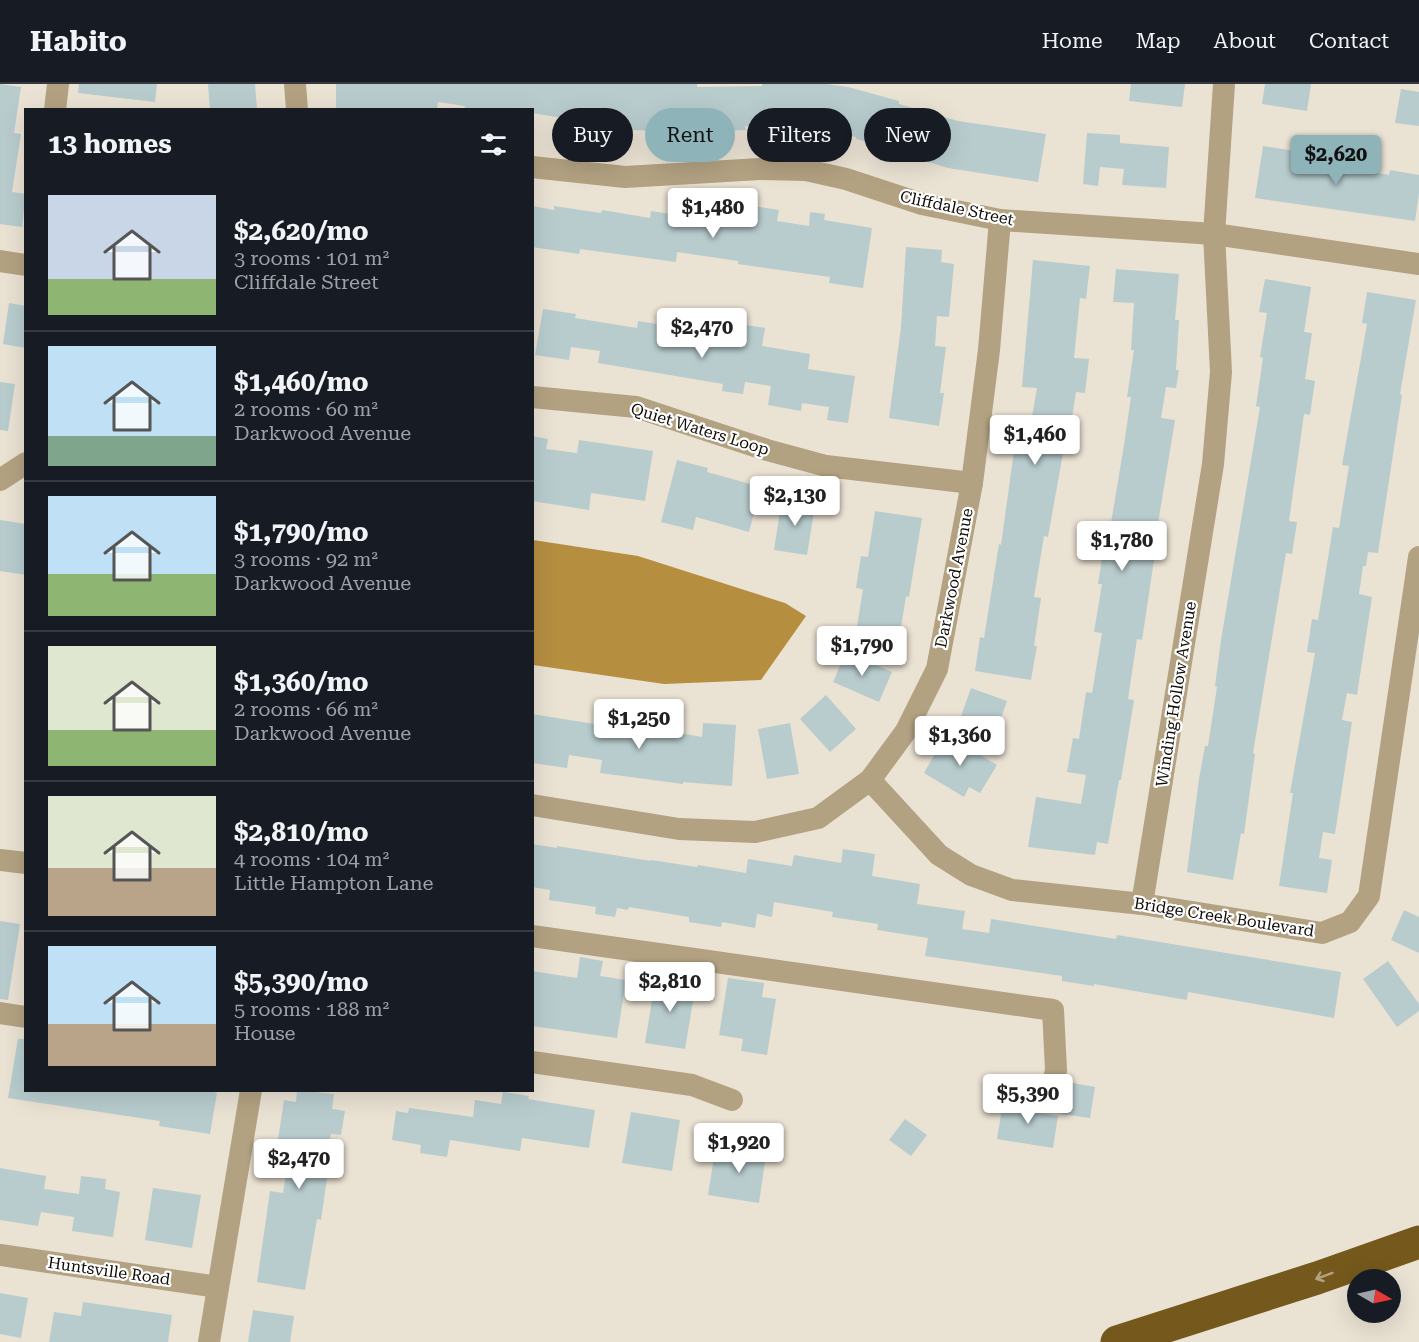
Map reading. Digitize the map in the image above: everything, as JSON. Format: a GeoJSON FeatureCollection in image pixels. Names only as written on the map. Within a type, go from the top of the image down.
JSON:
{"type":"FeatureCollection","features":[{"type":"Feature","properties":{"kind":"highway"},"geometry":{"type":"LineString","coordinates":[[1117,1342],[1317,1278],[1419,1242]]}},
{"type":"Feature","properties":{"kind":"street"},"geometry":{"type":"LineString","coordinates":[[55,108],[58,84]]}},
{"type":"Feature","properties":{"kind":"street"},"geometry":{"type":"LineString","coordinates":[[295,84],[297,108]]}},
{"type":"Feature","properties":{"kind":"street","name":"Winding Hollow Avenue"},"geometry":{"type":"LineString","coordinates":[[1142,904],[1213,464],[1221,372],[1214,234],[1224,84]]}},
{"type":"Feature","properties":{"kind":"street","name":"Cliffdale Street"},"geometry":{"type":"LineString","coordinates":[[534,167],[625,177],[760,169],[806,170],[846,179],[922,204],[1000,220],[1214,234],[1419,264]]}},
{"type":"Feature","properties":{"kind":"street","name":"Darkwood Avenue"},"geometry":{"type":"LineString","coordinates":[[534,806],[679,829],[755,832],[818,818],[870,780],[906,731],[937,669],[972,483],[989,350],[1000,220]]}},
{"type":"Feature","properties":{"kind":"street"},"geometry":{"type":"LineString","coordinates":[[0,261],[24,265]]}},
{"type":"Feature","properties":{"kind":"street","name":"Quiet Waters Loop"},"geometry":{"type":"LineString","coordinates":[[534,397],[636,407],[767,450],[826,466],[972,483]]}},
{"type":"Feature","properties":{"kind":"street"},"geometry":{"type":"LineString","coordinates":[[0,480],[24,464]]}},
{"type":"Feature","properties":{"kind":"street","name":"Bridge Creek Boulevard"},"geometry":{"type":"LineString","coordinates":[[870,780],[939,855],[971,875],[1012,890],[1142,904],[1322,933],[1350,922],[1369,896],[1419,556]]}},
{"type":"Feature","properties":{"kind":"street"},"geometry":{"type":"LineString","coordinates":[[0,860],[24,863]]}},
{"type":"Feature","properties":{"kind":"street"},"geometry":{"type":"LineString","coordinates":[[534,936],[1053,1010],[1056,1070],[1052,1089]]}},
{"type":"Feature","properties":{"kind":"street"},"geometry":{"type":"LineString","coordinates":[[0,1013],[24,1017]]}},
{"type":"Feature","properties":{"kind":"street"},"geometry":{"type":"LineString","coordinates":[[534,1062],[692,1086],[732,1100]]}},
{"type":"Feature","properties":{"kind":"street"},"geometry":{"type":"LineString","coordinates":[[209,1342],[251,1092]]}},
{"type":"Feature","properties":{"kind":"street","name":"Huntsville Road"},"geometry":{"type":"LineString","coordinates":[[0,1255],[218,1287]]}},
{"type":"Feature","properties":{"kind":"shaded area"},"geometry":{"type":"Polygon","coordinates":[[[534,540],[638,556],[785,603],[806,616],[761,680],[664,684],[534,665],[534,540]]]}},
{"type":"Feature","properties":{"kind":"building"},"geometry":{"type":"Polygon","coordinates":[[[0,84],[21,87],[14,133],[21,134],[12,192],[24,194],[24,210],[22,227],[0,224],[0,84]]]}},
{"type":"Feature","properties":{"kind":"building"},"geometry":{"type":"Polygon","coordinates":[[[79,84],[157,84],[155,102],[78,93],[79,84]]]}},
{"type":"Feature","properties":{"kind":"building"},"geometry":{"type":"Polygon","coordinates":[[[208,84],[255,84],[257,108],[210,108],[208,84]]]}},
{"type":"Feature","properties":{"kind":"building"},"geometry":{"type":"Polygon","coordinates":[[[336,84],[697,84],[697,87],[827,84],[848,87],[899,101],[899,104],[913,108],[864,108],[864,141],[852,136],[852,108],[747,108],[746,130],[735,130],[735,108],[645,108],[645,131],[633,130],[633,108],[552,108],[552,116],[534,113],[534,108],[464,108],[465,106],[438,102],[437,108],[336,108],[336,84]]]}},
{"type":"Feature","properties":{"kind":"building"},"geometry":{"type":"Polygon","coordinates":[[[1131,84],[1185,84],[1182,107],[1129,101],[1131,84]]]}},
{"type":"Feature","properties":{"kind":"building"},"geometry":{"type":"Polygon","coordinates":[[[1265,84],[1311,84],[1307,111],[1262,104],[1265,84]]]}},
{"type":"Feature","properties":{"kind":"building"},"geometry":{"type":"Polygon","coordinates":[[[1401,89],[1419,92],[1419,126],[1395,123],[1401,89]]]}},
{"type":"Feature","properties":{"kind":"building"},"geometry":{"type":"Polygon","coordinates":[[[951,119],[1046,134],[1038,182],[948,168],[928,162],[951,162],[951,119]]]}},
{"type":"Feature","properties":{"kind":"building"},"geometry":{"type":"Polygon","coordinates":[[[1087,133],[1120,135],[1120,143],[1169,147],[1166,188],[1122,185],[1124,169],[1100,167],[1098,186],[1083,184],[1087,133]]]}},
{"type":"Feature","properties":{"kind":"building"},"geometry":{"type":"Polygon","coordinates":[[[1263,146],[1314,154],[1313,162],[1389,175],[1390,170],[1419,175],[1415,221],[1255,198],[1263,146]]]}},
{"type":"Feature","properties":{"kind":"building"},"geometry":{"type":"Polygon","coordinates":[[[747,205],[779,210],[777,221],[809,226],[810,212],[825,214],[824,220],[872,228],[863,288],[829,283],[830,277],[738,264],[738,261],[677,252],[676,262],[580,249],[579,254],[534,247],[534,206],[554,210],[554,206],[601,213],[602,210],[650,218],[651,211],[697,218],[698,212],[745,219],[747,205]]]}},
{"type":"Feature","properties":{"kind":"building"},"geometry":{"type":"Polygon","coordinates":[[[906,247],[942,250],[941,262],[954,264],[949,317],[937,316],[935,346],[946,347],[940,393],[944,393],[939,426],[889,418],[901,327],[906,247]]]}},
{"type":"Feature","properties":{"kind":"building"},"geometry":{"type":"Polygon","coordinates":[[[1033,260],[1090,266],[1086,299],[1080,298],[1074,358],[1089,359],[1085,393],[1076,392],[1068,443],[1065,442],[1048,537],[1044,536],[1034,597],[1041,598],[1034,646],[1037,646],[1031,680],[975,671],[980,637],[984,638],[999,544],[1001,545],[1019,415],[1032,417],[1037,388],[1022,387],[1033,260]]]}},
{"type":"Feature","properties":{"kind":"building"},"geometry":{"type":"Polygon","coordinates":[[[1116,269],[1179,274],[1175,320],[1179,320],[1176,370],[1179,370],[1176,388],[1166,387],[1161,418],[1175,420],[1152,560],[1154,560],[1142,640],[1137,639],[1128,699],[1134,700],[1121,780],[1119,780],[1108,844],[1097,842],[1095,855],[1028,847],[1036,797],[1081,804],[1086,775],[1067,772],[1073,738],[1079,739],[1086,692],[1092,693],[1102,633],[1094,632],[1102,584],[1098,584],[1103,552],[1106,553],[1124,445],[1131,397],[1127,397],[1134,350],[1131,350],[1134,303],[1113,302],[1116,269]]]}},
{"type":"Feature","properties":{"kind":"building"},"geometry":{"type":"Polygon","coordinates":[[[1265,279],[1311,287],[1304,332],[1312,333],[1305,379],[1315,381],[1310,415],[1304,414],[1289,521],[1297,522],[1292,554],[1286,553],[1253,753],[1255,754],[1244,834],[1241,833],[1233,880],[1187,872],[1199,779],[1205,746],[1208,746],[1221,640],[1260,407],[1256,406],[1267,313],[1259,312],[1265,279]]]}},
{"type":"Feature","properties":{"kind":"building"},"geometry":{"type":"Polygon","coordinates":[[[1367,292],[1416,300],[1400,394],[1402,395],[1378,553],[1368,552],[1366,566],[1363,566],[1359,594],[1372,597],[1357,695],[1347,693],[1342,720],[1352,722],[1335,834],[1323,832],[1319,858],[1332,860],[1327,893],[1279,886],[1293,793],[1290,793],[1315,653],[1307,652],[1312,619],[1318,620],[1333,527],[1339,528],[1349,466],[1342,465],[1367,324],[1362,323],[1367,292]]]}},
{"type":"Feature","properties":{"kind":"building"},"geometry":{"type":"Polygon","coordinates":[[[9,303],[24,306],[24,348],[3,344],[9,303]]]}},
{"type":"Feature","properties":{"kind":"building"},"geometry":{"type":"Polygon","coordinates":[[[543,309],[576,314],[575,318],[637,328],[638,321],[670,326],[670,331],[730,340],[733,323],[765,328],[762,346],[810,354],[808,369],[855,376],[848,423],[827,420],[829,407],[802,403],[801,411],[768,405],[771,386],[745,382],[743,394],[722,391],[723,384],[598,363],[600,351],[571,347],[569,360],[535,355],[543,309]]]}},
{"type":"Feature","properties":{"kind":"building"},"geometry":{"type":"Polygon","coordinates":[[[0,382],[15,384],[8,431],[0,430],[0,382]]]}},
{"type":"Feature","properties":{"kind":"building"},"geometry":{"type":"Polygon","coordinates":[[[534,436],[548,439],[546,449],[577,453],[579,440],[653,451],[645,501],[591,493],[589,510],[534,501],[534,436]]]}},
{"type":"Feature","properties":{"kind":"building"},"geometry":{"type":"Polygon","coordinates":[[[677,460],[708,468],[707,472],[761,487],[749,532],[696,517],[693,530],[661,522],[677,460]]]}},
{"type":"Feature","properties":{"kind":"building"},"geometry":{"type":"Polygon","coordinates":[[[797,496],[816,499],[807,555],[774,550],[781,505],[795,507],[797,496]]]}},
{"type":"Feature","properties":{"kind":"building"},"geometry":{"type":"Polygon","coordinates":[[[875,511],[922,518],[898,646],[855,639],[863,589],[856,588],[861,556],[868,557],[875,511]]]}},
{"type":"Feature","properties":{"kind":"building"},"geometry":{"type":"Polygon","coordinates":[[[0,520],[24,524],[24,575],[0,571],[0,520]]]}},
{"type":"Feature","properties":{"kind":"building"},"geometry":{"type":"Polygon","coordinates":[[[846,652],[892,672],[879,702],[833,682],[846,652]]]}},
{"type":"Feature","properties":{"kind":"building"},"geometry":{"type":"Polygon","coordinates":[[[971,688],[1007,701],[995,735],[959,722],[971,688]]]}},
{"type":"Feature","properties":{"kind":"building"},"geometry":{"type":"Polygon","coordinates":[[[826,695],[856,729],[830,752],[800,719],[826,695]]]}},
{"type":"Feature","properties":{"kind":"building"},"geometry":{"type":"Polygon","coordinates":[[[534,714],[607,726],[608,720],[702,737],[703,723],[736,725],[732,786],[683,782],[683,784],[600,773],[602,760],[569,755],[567,768],[534,763],[534,714]]]}},
{"type":"Feature","properties":{"kind":"building"},"geometry":{"type":"Polygon","coordinates":[[[790,723],[799,774],[767,779],[758,729],[790,723]]]}},
{"type":"Feature","properties":{"kind":"building"},"geometry":{"type":"Polygon","coordinates":[[[946,734],[997,765],[980,793],[969,787],[964,797],[924,773],[946,734]]]}},
{"type":"Feature","properties":{"kind":"building"},"geometry":{"type":"Polygon","coordinates":[[[534,844],[746,873],[748,859],[792,866],[794,855],[841,863],[843,849],[875,854],[872,876],[920,884],[917,904],[965,911],[962,929],[989,933],[991,919],[1116,939],[1117,935],[1341,972],[1334,1018],[1188,992],[1187,1000],[1094,984],[1094,986],[1062,981],[1062,976],[925,956],[928,938],[877,930],[878,924],[832,917],[833,912],[774,902],[772,917],[757,914],[755,928],[722,922],[721,927],[689,922],[689,917],[629,907],[628,910],[617,908],[615,917],[595,914],[596,907],[549,900],[550,890],[534,887],[534,844]]]}},
{"type":"Feature","properties":{"kind":"building"},"geometry":{"type":"Polygon","coordinates":[[[1404,910],[1419,917],[1419,953],[1391,940],[1404,910]]]}},
{"type":"Feature","properties":{"kind":"building"},"geometry":{"type":"Polygon","coordinates":[[[0,921],[20,924],[8,1000],[0,999],[0,921]]]}},
{"type":"Feature","properties":{"kind":"building"},"geometry":{"type":"Polygon","coordinates":[[[580,957],[603,961],[600,976],[626,980],[617,1038],[534,1026],[534,971],[577,978],[580,957]]]}},
{"type":"Feature","properties":{"kind":"building"},"geometry":{"type":"Polygon","coordinates":[[[1388,961],[1419,1004],[1419,1011],[1397,1027],[1363,979],[1388,961]]]}},
{"type":"Feature","properties":{"kind":"building"},"geometry":{"type":"Polygon","coordinates":[[[656,976],[696,983],[685,1049],[645,1043],[656,976]]]}},
{"type":"Feature","properties":{"kind":"building"},"geometry":{"type":"Polygon","coordinates":[[[728,978],[764,983],[762,997],[776,999],[767,1055],[741,1051],[743,1039],[719,1035],[728,978]]]}},
{"type":"Feature","properties":{"kind":"building"},"geometry":{"type":"Polygon","coordinates":[[[18,1039],[24,1039],[24,1092],[217,1093],[210,1134],[159,1126],[160,1121],[8,1098],[18,1039]]]}},
{"type":"Feature","properties":{"kind":"building"},"geometry":{"type":"Polygon","coordinates":[[[1067,1082],[1095,1087],[1090,1118],[1062,1114],[1067,1082]]]}},
{"type":"Feature","properties":{"kind":"building"},"geometry":{"type":"Polygon","coordinates":[[[297,1092],[334,1094],[332,1109],[345,1111],[341,1135],[331,1134],[324,1170],[328,1171],[321,1220],[317,1219],[305,1290],[257,1282],[270,1191],[283,1193],[291,1142],[278,1140],[284,1100],[296,1102],[297,1092]]]}},
{"type":"Feature","properties":{"kind":"building"},"geometry":{"type":"Polygon","coordinates":[[[503,1092],[529,1096],[528,1099],[595,1110],[589,1148],[522,1138],[520,1151],[450,1140],[447,1157],[420,1153],[421,1145],[392,1140],[396,1111],[408,1113],[409,1108],[473,1117],[475,1100],[501,1104],[503,1092]]]}},
{"type":"Feature","properties":{"kind":"building"},"geometry":{"type":"Polygon","coordinates":[[[1019,1096],[1036,1099],[1034,1112],[1058,1116],[1053,1148],[997,1139],[1002,1108],[1017,1110],[1019,1096]]]}},
{"type":"Feature","properties":{"kind":"building"},"geometry":{"type":"Polygon","coordinates":[[[631,1112],[680,1120],[672,1171],[622,1163],[631,1112]]]}},
{"type":"Feature","properties":{"kind":"building"},"geometry":{"type":"Polygon","coordinates":[[[905,1119],[927,1135],[911,1156],[889,1140],[905,1119]]]}},
{"type":"Feature","properties":{"kind":"building"},"geometry":{"type":"Polygon","coordinates":[[[741,1144],[767,1148],[759,1203],[708,1195],[715,1151],[739,1155],[741,1144]]]}},
{"type":"Feature","properties":{"kind":"building"},"geometry":{"type":"Polygon","coordinates":[[[0,1168],[46,1176],[44,1189],[79,1194],[81,1176],[106,1179],[105,1189],[120,1192],[113,1237],[72,1231],[74,1217],[41,1212],[38,1226],[0,1220],[0,1168]]]}},
{"type":"Feature","properties":{"kind":"building"},"geometry":{"type":"Polygon","coordinates":[[[153,1188],[201,1195],[192,1248],[145,1240],[153,1188]]]}},
{"type":"Feature","properties":{"kind":"building"},"geometry":{"type":"Polygon","coordinates":[[[0,1293],[28,1298],[21,1338],[0,1334],[0,1293]]]}},
{"type":"Feature","properties":{"kind":"building"},"geometry":{"type":"Polygon","coordinates":[[[83,1302],[172,1315],[168,1342],[49,1342],[54,1312],[81,1316],[83,1302]]]}},
{"type":"Feature","properties":{"kind":"building"},"geometry":{"type":"Polygon","coordinates":[[[253,1310],[294,1316],[290,1342],[248,1342],[253,1310]]]}}]}
